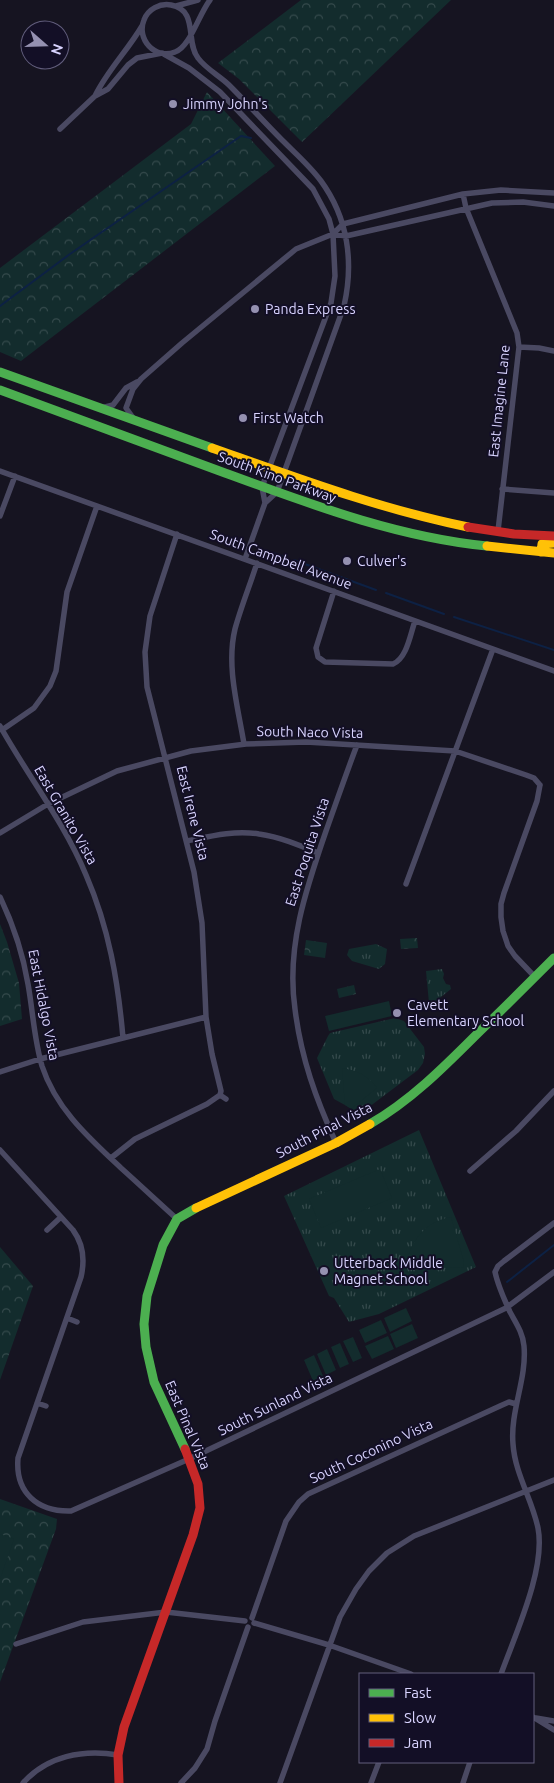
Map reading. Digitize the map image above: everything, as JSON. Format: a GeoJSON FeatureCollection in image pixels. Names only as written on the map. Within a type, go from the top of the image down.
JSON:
{"type":"FeatureCollection","features":[{"type":"Feature","properties":{"kind":"main road","name":"South Kino Parkway"},"geometry":{"type":"LineString","coordinates":[[0,372],[283,474],[396,511],[449,523],[498,531],[554,536]]}},
{"type":"Feature","properties":{"kind":"main road"},"geometry":{"type":"LineString","coordinates":[[20,398],[27,381]]}},
{"type":"Feature","properties":{"kind":"main road","name":"South Kino Parkway"},"geometry":{"type":"LineString","coordinates":[[0,390],[262,487],[361,521],[399,531],[475,545],[554,553]]}},
{"type":"Feature","properties":{"kind":"main road"},"geometry":{"type":"LineString","coordinates":[[541,552],[542,544],[554,543]]}},
{"type":"Feature","properties":{"kind":"main road","name":"South Pinal Vista"},"geometry":{"type":"LineString","coordinates":[[177,1219],[198,1206],[336,1143],[385,1115],[415,1092],[454,1056],[554,958]]}},
{"type":"Feature","properties":{"kind":"main road","name":"East Pinal Vista"},"geometry":{"type":"LineString","coordinates":[[118,1755],[124,1727],[198,1521],[200,1508],[198,1484],[189,1459],[154,1382],[144,1335],[145,1308],[151,1281],[163,1245],[177,1219]]}},
{"type":"Feature","properties":{"kind":"main road"},"geometry":{"type":"LineString","coordinates":[[118,1755],[119,1783]]}},
{"type":"Feature","properties":{"kind":"street"},"geometry":{"type":"LineString","coordinates":[[95,96],[102,81],[131,44],[146,16],[153,8],[162,5],[176,6],[198,0]]}},
{"type":"Feature","properties":{"kind":"street"},"geometry":{"type":"LineString","coordinates":[[60,129],[95,96],[108,89],[128,65],[137,58],[175,52],[181,49],[186,44],[210,0]]}},
{"type":"Feature","properties":{"kind":"street"},"geometry":{"type":"LineString","coordinates":[[176,6],[189,19],[195,52],[198,58],[230,86],[320,179],[333,198],[346,236],[349,276],[344,306],[277,492],[265,503],[245,559]]}},
{"type":"Feature","properties":{"kind":"street"},"geometry":{"type":"LineString","coordinates":[[142,26],[145,42],[152,50],[190,68],[211,84],[295,170],[313,189],[329,219],[335,276],[331,303],[262,487],[265,503]]}},
{"type":"Feature","properties":{"kind":"street"},"geometry":{"type":"LineString","coordinates":[[136,420],[126,408],[133,389],[141,379],[182,342],[296,248],[332,234],[343,224],[463,194],[501,190],[554,193]]}},
{"type":"Feature","properties":{"kind":"street","name":"East Imagine Lane"},"geometry":{"type":"LineString","coordinates":[[463,194],[466,208],[516,333],[519,347],[498,531]]}},
{"type":"Feature","properties":{"kind":"street"},"geometry":{"type":"LineString","coordinates":[[332,234],[346,236],[466,208],[492,204],[523,202],[554,206]]}},
{"type":"Feature","properties":{"kind":"street"},"geometry":{"type":"LineString","coordinates":[[519,347],[539,348],[554,352]]}},
{"type":"Feature","properties":{"kind":"street"},"geometry":{"type":"LineString","coordinates":[[101,408],[113,405],[126,388],[141,379]]}},
{"type":"Feature","properties":{"kind":"street","name":"South Campbell Avenue"},"geometry":{"type":"LineString","coordinates":[[0,471],[554,670]]}},
{"type":"Feature","properties":{"kind":"street"},"geometry":{"type":"LineString","coordinates":[[0,516],[15,476]]}},
{"type":"Feature","properties":{"kind":"street"},"geometry":{"type":"LineString","coordinates":[[502,489],[554,493]]}},
{"type":"Feature","properties":{"kind":"street"},"geometry":{"type":"LineString","coordinates":[[1,728],[34,708],[50,686],[56,671],[67,592],[97,506]]}},
{"type":"Feature","properties":{"kind":"street","name":"East Irene Vista"},"geometry":{"type":"LineString","coordinates":[[177,534],[150,616],[146,643],[147,687],[194,872],[202,923],[206,1017],[221,1091],[220,1096]]}},
{"type":"Feature","properties":{"kind":"street"},"geometry":{"type":"LineString","coordinates":[[244,744],[236,700],[232,656],[235,630],[257,563]]}},
{"type":"Feature","properties":{"kind":"street"},"geometry":{"type":"LineString","coordinates":[[334,592],[317,643],[318,657],[329,663],[393,664],[403,656],[415,621]]}},
{"type":"Feature","properties":{"kind":"street"},"geometry":{"type":"LineString","coordinates":[[406,884],[493,649]]}},
{"type":"Feature","properties":{"kind":"street"},"geometry":{"type":"LineString","coordinates":[[312,660],[318,657]]}},
{"type":"Feature","properties":{"kind":"street","name":"East Granito Vista"},"geometry":{"type":"LineString","coordinates":[[1,728],[48,804],[86,874],[99,907],[109,943],[119,988],[124,1038]]}},
{"type":"Feature","properties":{"kind":"street","name":"South Naco Vista"},"geometry":{"type":"LineString","coordinates":[[0,833],[48,804],[118,772],[191,751],[244,744],[279,742],[455,751],[526,775],[543,783],[501,904],[503,931],[508,946],[535,977]]}},
{"type":"Feature","properties":{"kind":"street","name":"East Poquita Vista"},"geometry":{"type":"LineString","coordinates":[[336,1143],[312,1087],[303,1054],[294,1002],[294,950],[300,912],[318,852],[357,745]]}},
{"type":"Feature","properties":{"kind":"street"},"geometry":{"type":"LineString","coordinates":[[187,842],[228,834],[259,834],[318,852]]}},
{"type":"Feature","properties":{"kind":"street","name":"East Hidalgo Vista"},"geometry":{"type":"LineString","coordinates":[[0,897],[16,937],[24,964],[33,1028],[47,1079],[68,1116],[77,1126],[177,1219]]}},
{"type":"Feature","properties":{"kind":"street"},"geometry":{"type":"LineString","coordinates":[[0,1072],[40,1059],[206,1017]]}},
{"type":"Feature","properties":{"kind":"street"},"geometry":{"type":"LineString","coordinates":[[470,1170],[516,1131],[554,1091]]}},
{"type":"Feature","properties":{"kind":"street"},"geometry":{"type":"LineString","coordinates":[[111,1158],[135,1139],[220,1096],[226,1099]]}},
{"type":"Feature","properties":{"kind":"street"},"geometry":{"type":"LineString","coordinates":[[1,1155],[61,1217],[78,1237],[82,1245],[84,1262],[81,1277],[37,1403],[46,1406]]}},
{"type":"Feature","properties":{"kind":"street"},"geometry":{"type":"LineString","coordinates":[[47,1230],[61,1217]]}},
{"type":"Feature","properties":{"kind":"street"},"geometry":{"type":"LineString","coordinates":[[501,1673],[532,1585],[540,1554],[539,1530],[518,1470],[513,1444],[513,1423],[523,1367],[524,1348],[520,1330],[507,1307],[495,1272],[498,1266],[554,1223]]}},
{"type":"Feature","properties":{"kind":"street","name":"South Sunland Vista"},"geometry":{"type":"LineString","coordinates":[[37,1403],[18,1458],[19,1478],[27,1494],[39,1505],[45,1508],[72,1511],[189,1459],[507,1307],[554,1272]]}},
{"type":"Feature","properties":{"kind":"street"},"geometry":{"type":"LineString","coordinates":[[67,1318],[77,1322]]}},
{"type":"Feature","properties":{"kind":"street","name":"South Coconino Vista"},"geometry":{"type":"LineString","coordinates":[[180,1783],[195,1768],[207,1749],[215,1721],[286,1521],[299,1502],[308,1494],[500,1406],[509,1402],[516,1404]]}},
{"type":"Feature","properties":{"kind":"street"},"geometry":{"type":"LineString","coordinates":[[280,1783],[329,1645],[344,1610],[356,1588],[369,1571],[387,1553],[424,1531],[554,1480]]}},
{"type":"Feature","properties":{"kind":"street"},"geometry":{"type":"LineString","coordinates":[[16,1644],[83,1622],[166,1612],[250,1622],[329,1645],[408,1673]]}},
{"type":"Feature","properties":{"kind":"street"},"geometry":{"type":"LineString","coordinates":[[534,1718],[554,1721]]}},
{"type":"Feature","properties":{"kind":"street"},"geometry":{"type":"LineString","coordinates":[[534,1719],[554,1730]]}},
{"type":"Feature","properties":{"kind":"street"},"geometry":{"type":"LineString","coordinates":[[23,1783],[34,1768],[58,1759],[91,1752],[118,1755]]}},
{"type":"Feature","properties":{"kind":"street"},"geometry":{"type":"LineString","coordinates":[[371,1783],[379,1763]]}},
{"type":"Feature","properties":{"kind":"street"},"geometry":{"type":"LineString","coordinates":[[463,1783],[470,1763]]}},
{"type":"Feature","properties":{"kind":"green space"},"geometry":{"type":"Polygon","coordinates":[[[301,0],[451,0],[302,142],[239,79],[218,63],[301,0]]]}},
{"type":"Feature","properties":{"kind":"green space"},"geometry":{"type":"Polygon","coordinates":[[[207,92],[275,166],[21,361],[0,352],[0,268],[191,124],[207,92]]]}},
{"type":"Feature","properties":{"kind":"green space"},"geometry":{"type":"Polygon","coordinates":[[[0,924],[19,983],[22,1019],[0,1026],[0,924]]]}},
{"type":"Feature","properties":{"kind":"green space"},"geometry":{"type":"Polygon","coordinates":[[[417,938],[418,948],[401,949],[400,939],[417,938]]]}},
{"type":"Feature","properties":{"kind":"green space"},"geometry":{"type":"Polygon","coordinates":[[[306,940],[327,943],[325,958],[304,955],[306,940]]]}},
{"type":"Feature","properties":{"kind":"green space"},"geometry":{"type":"Polygon","coordinates":[[[376,944],[387,949],[385,964],[379,969],[352,961],[347,955],[349,949],[376,944]]]}},
{"type":"Feature","properties":{"kind":"green space"},"geometry":{"type":"Polygon","coordinates":[[[442,969],[443,978],[446,984],[450,985],[451,989],[431,1005],[429,1003],[426,971],[442,969]]]}},
{"type":"Feature","properties":{"kind":"green space"},"geometry":{"type":"Polygon","coordinates":[[[354,985],[356,994],[339,998],[337,989],[354,985]]]}},
{"type":"Feature","properties":{"kind":"green space"},"geometry":{"type":"Polygon","coordinates":[[[389,1001],[392,1016],[329,1031],[325,1016],[389,1001]]]}},
{"type":"Feature","properties":{"kind":"green space"},"geometry":{"type":"Polygon","coordinates":[[[395,1018],[404,1021],[424,1047],[423,1063],[418,1070],[365,1110],[354,1110],[334,1099],[317,1058],[330,1033],[395,1018]]]}},
{"type":"Feature","properties":{"kind":"green space"},"geometry":{"type":"Polygon","coordinates":[[[342,1068],[362,1074],[377,1088],[351,1109],[345,1105],[342,1068]]]}},
{"type":"Feature","properties":{"kind":"green space"},"geometry":{"type":"Polygon","coordinates":[[[419,1130],[476,1267],[379,1314],[349,1322],[334,1298],[329,1296],[284,1196],[419,1130]]]}},
{"type":"Feature","properties":{"kind":"green space"},"geometry":{"type":"Polygon","coordinates":[[[380,1169],[392,1198],[321,1228],[309,1199],[380,1169]]]}},
{"type":"Feature","properties":{"kind":"green space"},"geometry":{"type":"Polygon","coordinates":[[[451,1217],[464,1262],[463,1268],[405,1267],[411,1249],[420,1234],[433,1223],[451,1217]]]}},
{"type":"Feature","properties":{"kind":"green space"},"geometry":{"type":"Polygon","coordinates":[[[0,1247],[33,1286],[0,1380],[0,1247]]]}},
{"type":"Feature","properties":{"kind":"green space"},"geometry":{"type":"Polygon","coordinates":[[[406,1308],[412,1321],[390,1332],[384,1318],[406,1308]]]}},
{"type":"Feature","properties":{"kind":"green space"},"geometry":{"type":"Polygon","coordinates":[[[381,1320],[387,1333],[365,1343],[359,1330],[381,1320]]]}},
{"type":"Feature","properties":{"kind":"green space"},"geometry":{"type":"Polygon","coordinates":[[[412,1324],[418,1338],[396,1348],[390,1334],[412,1324]]]}},
{"type":"Feature","properties":{"kind":"green space"},"geometry":{"type":"Polygon","coordinates":[[[388,1336],[394,1349],[372,1359],[365,1346],[388,1336]]]}},
{"type":"Feature","properties":{"kind":"green space"},"geometry":{"type":"Polygon","coordinates":[[[353,1337],[362,1358],[353,1362],[343,1341],[353,1337]]]}},
{"type":"Feature","properties":{"kind":"green space"},"geometry":{"type":"Polygon","coordinates":[[[340,1343],[349,1364],[340,1368],[331,1347],[340,1343]]]}},
{"type":"Feature","properties":{"kind":"green space"},"geometry":{"type":"Polygon","coordinates":[[[327,1349],[336,1370],[326,1375],[317,1354],[327,1349]]]}},
{"type":"Feature","properties":{"kind":"green space"},"geometry":{"type":"Polygon","coordinates":[[[314,1355],[323,1376],[313,1381],[304,1360],[314,1355]]]}},
{"type":"Feature","properties":{"kind":"green space"},"geometry":{"type":"Polygon","coordinates":[[[0,1499],[57,1519],[56,1529],[0,1682],[0,1499]]]}},
{"type":"Feature","properties":{"kind":"green space"},"geometry":{"type":"Polygon","coordinates":[[[0,1534],[14,1539],[0,1579],[0,1534]]]}},
{"type":"Feature","properties":{"kind":"waterway"},"geometry":{"type":"LineString","coordinates":[[0,306],[70,254],[241,136],[251,138]]}},
{"type":"Feature","properties":{"kind":"waterway"},"geometry":{"type":"LineString","coordinates":[[273,553],[284,557]]}},
{"type":"Feature","properties":{"kind":"waterway"},"geometry":{"type":"LineString","coordinates":[[294,560],[376,590]]}},
{"type":"Feature","properties":{"kind":"waterway"},"geometry":{"type":"LineString","coordinates":[[386,593],[444,614]]}},
{"type":"Feature","properties":{"kind":"waterway"},"geometry":{"type":"LineString","coordinates":[[454,617],[554,650]]}},
{"type":"Feature","properties":{"kind":"waterway"},"geometry":{"type":"LineString","coordinates":[[507,1282],[554,1245]]}},
{"type":"Feature","properties":{"kind":"traffic: fast"},"geometry":{"type":"LineString","coordinates":[[0,372],[212,448]]}},
{"type":"Feature","properties":{"kind":"traffic: fast"},"geometry":{"type":"LineString","coordinates":[[0,390],[257,485],[354,518],[453,542],[487,546]]}},
{"type":"Feature","properties":{"kind":"traffic: fast"},"geometry":{"type":"LineString","coordinates":[[370,1124],[399,1105],[426,1083],[554,958]]}},
{"type":"Feature","properties":{"kind":"traffic: fast"},"geometry":{"type":"LineString","coordinates":[[185,1449],[154,1382],[146,1347],[144,1324],[147,1296],[163,1245],[177,1219],[196,1208]]}},
{"type":"Feature","properties":{"kind":"traffic: slow"},"geometry":{"type":"LineString","coordinates":[[212,448],[371,502],[468,527]]}},
{"type":"Feature","properties":{"kind":"traffic: slow"},"geometry":{"type":"LineString","coordinates":[[541,552],[542,544],[554,543]]}},
{"type":"Feature","properties":{"kind":"traffic: slow"},"geometry":{"type":"LineString","coordinates":[[487,546],[554,553]]}},
{"type":"Feature","properties":{"kind":"traffic: slow"},"geometry":{"type":"LineString","coordinates":[[196,1208],[336,1143],[370,1124]]}},
{"type":"Feature","properties":{"kind":"traffic: jam"},"geometry":{"type":"LineString","coordinates":[[468,527],[514,534],[554,536]]}},
{"type":"Feature","properties":{"kind":"traffic: jam"},"geometry":{"type":"LineString","coordinates":[[119,1783],[118,1755],[124,1727],[193,1535],[200,1508],[198,1484],[185,1449]]}},
{"type":"Feature","properties":{"kind":"place","name":"Jimmy John's"},"geometry":{"type":"Point","coordinates":[173,104]}},
{"type":"Feature","properties":{"kind":"place","name":"Panda Express"},"geometry":{"type":"Point","coordinates":[255,309]}},
{"type":"Feature","properties":{"kind":"place","name":"First Watch"},"geometry":{"type":"Point","coordinates":[243,418]}},
{"type":"Feature","properties":{"kind":"place","name":"Culver's"},"geometry":{"type":"Point","coordinates":[347,561]}},
{"type":"Feature","properties":{"kind":"place","name":"Cavett Elementary School"},"geometry":{"type":"Point","coordinates":[397,1013]}},
{"type":"Feature","properties":{"kind":"place","name":"Utterback Middle Magnet School"},"geometry":{"type":"Point","coordinates":[324,1271]}}]}
